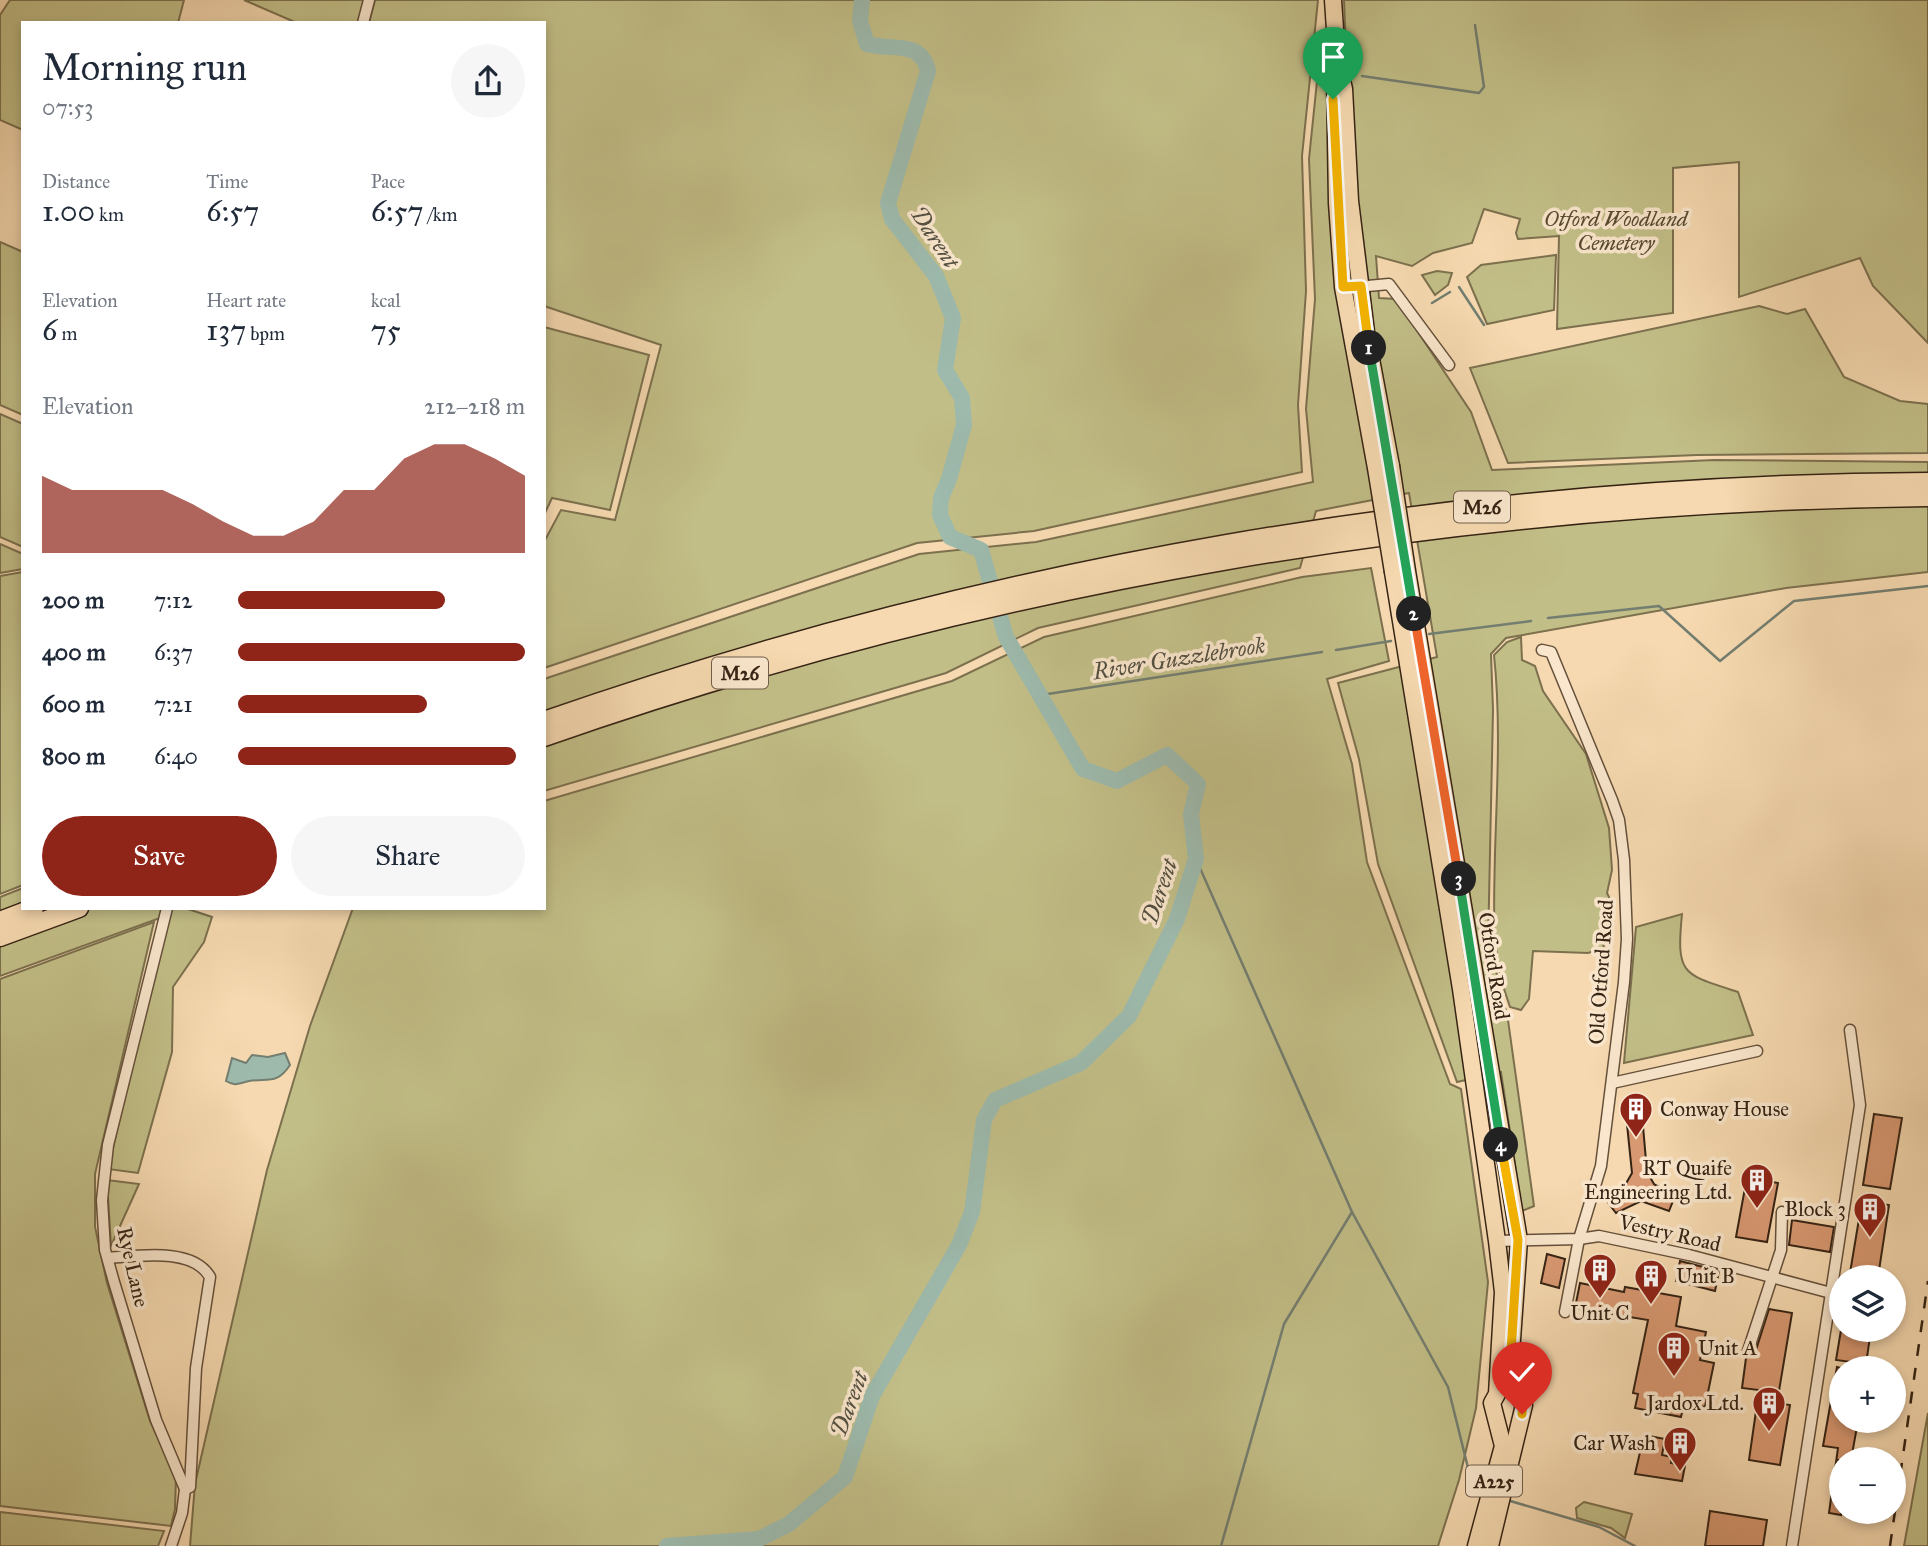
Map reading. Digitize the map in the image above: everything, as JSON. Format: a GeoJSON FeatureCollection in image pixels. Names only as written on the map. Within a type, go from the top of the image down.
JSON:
{"type":"FeatureCollection","features":[{"type":"Feature","properties":{"kind":"highway","name":"M26"},"geometry":{"type":"LineString","coordinates":[[546,720],[720,663],[1262,537],[1475,508],[1696,489],[1928,482]]}},
{"type":"Feature","properties":{"kind":"highway","name":"M26"},"geometry":{"type":"LineString","coordinates":[[1042,588],[1285,549],[1490,522],[1707,503],[1928,497]]}},
{"type":"Feature","properties":{"kind":"highway","name":"M26"},"geometry":{"type":"LineString","coordinates":[[546,736],[936,612]]}},
{"type":"Feature","properties":{"kind":"highway"},"geometry":{"type":"LineString","coordinates":[[0,921],[29,910]]}},
{"type":"Feature","properties":{"kind":"highway"},"geometry":{"type":"LineString","coordinates":[[0,937],[74,910]]}},
{"type":"Feature","properties":{"kind":"main road","name":"A225"},"geometry":{"type":"LineString","coordinates":[[1333,0],[1337,59],[1344,89],[1350,201],[1383,467]]}},
{"type":"Feature","properties":{"kind":"main road","name":"A225"},"geometry":{"type":"LineString","coordinates":[[1337,59],[1333,99],[1343,287],[1383,467]]}},
{"type":"Feature","properties":{"kind":"main road","name":"Otford Road"},"geometry":{"type":"LineString","coordinates":[[1383,467],[1518,1240],[1510,1368],[1516,1391],[1523,1399],[1522,1414],[1514,1459],[1490,1546]]}},
{"type":"Feature","properties":{"kind":"main road","name":"Otford Road"},"geometry":{"type":"LineString","coordinates":[[1400,571],[1503,1292],[1497,1394],[1492,1403],[1503,1446],[1476,1546]]}},
{"type":"Feature","properties":{"kind":"main road"},"geometry":{"type":"LineString","coordinates":[[1497,1394],[1508,1389],[1516,1391]]}},
{"type":"Feature","properties":{"kind":"main road"},"geometry":{"type":"LineString","coordinates":[[1495,1415],[1509,1422],[1522,1414]]}},
{"type":"Feature","properties":{"kind":"street"},"geometry":{"type":"LineString","coordinates":[[364,21],[369,0]]}},
{"type":"Feature","properties":{"kind":"street"},"geometry":{"type":"LineString","coordinates":[[1343,287],[1389,284],[1448,365]]}},
{"type":"Feature","properties":{"kind":"street","name":"Old Otford Road"},"geometry":{"type":"LineString","coordinates":[[1542,650],[1548,650],[1553,657],[1571,706],[1590,741],[1619,820],[1624,860],[1627,939],[1601,1166],[1579,1239],[1564,1312]]}},
{"type":"Feature","properties":{"kind":"street","name":"Rye Lane"},"geometry":{"type":"LineString","coordinates":[[167,910],[108,1145],[102,1200],[108,1258],[156,1420],[185,1489]]}},
{"type":"Feature","properties":{"kind":"street"},"geometry":{"type":"LineString","coordinates":[[1835,1265],[1860,1105],[1850,1030]]}},
{"type":"Feature","properties":{"kind":"street"},"geometry":{"type":"LineString","coordinates":[[1612,1083],[1757,1051]]}},
{"type":"Feature","properties":{"kind":"street"},"geometry":{"type":"LineString","coordinates":[[1748,1351],[1781,1250],[1782,1212]]}},
{"type":"Feature","properties":{"kind":"street","name":"Vestry Road"},"geometry":{"type":"LineString","coordinates":[[1497,1241],[1599,1236],[1689,1255],[1829,1293]]}},
{"type":"Feature","properties":{"kind":"street"},"geometry":{"type":"LineString","coordinates":[[108,1258],[183,1258],[204,1266],[210,1277],[196,1368],[190,1487],[185,1489],[182,1513],[171,1546]]}},
{"type":"Feature","properties":{"kind":"street"},"geometry":{"type":"LineString","coordinates":[[1792,1546],[1829,1306]]}},
{"type":"Feature","properties":{"kind":"green space"},"geometry":{"type":"Polygon","coordinates":[[[10,0],[184,0],[179,21],[21,21],[21,129],[0,120],[0,15],[10,0]]]}},
{"type":"Feature","properties":{"kind":"green space"},"geometry":{"type":"Polygon","coordinates":[[[244,0],[364,0],[359,21],[292,21],[244,0]]]}},
{"type":"Feature","properties":{"kind":"green space"},"geometry":{"type":"Polygon","coordinates":[[[375,0],[1318,0],[1302,156],[1306,291],[1298,405],[1302,472],[1034,531],[917,543],[546,667],[546,538],[561,510],[615,520],[661,345],[546,307],[546,21],[370,21],[375,0]]]}},
{"type":"Feature","properties":{"kind":"green space","name":"Otford Woodland Cemetery"},"geometry":{"type":"Polygon","coordinates":[[[1344,0],[1928,0],[1928,343],[1873,286],[1860,258],[1739,297],[1739,162],[1673,168],[1673,313],[1557,329],[1559,236],[1518,239],[1516,233],[1520,219],[1484,209],[1472,243],[1433,253],[1412,266],[1376,256],[1379,298],[1396,299],[1471,412],[1492,470],[1714,460],[1928,462],[1928,572],[1786,588],[1506,638],[1491,654],[1493,710],[1488,947],[1507,1013],[1534,1206],[1522,1211],[1501,1072],[1457,1082],[1378,864],[1359,759],[1338,683],[1437,657],[1409,493],[1316,511],[1300,568],[1038,628],[946,673],[546,790],[546,678],[919,554],[1036,542],[1313,482],[1306,409],[1315,299],[1309,159],[1320,52],[1346,49],[1344,0]]]}},
{"type":"Feature","properties":{"kind":"green space"},"geometry":{"type":"Polygon","coordinates":[[[0,242],[21,251],[21,414],[0,405],[0,242]]]}},
{"type":"Feature","properties":{"kind":"green space"},"geometry":{"type":"Polygon","coordinates":[[[1556,255],[1554,310],[1487,324],[1467,277],[1481,265],[1556,255]]]}},
{"type":"Feature","properties":{"kind":"green space"},"geometry":{"type":"Polygon","coordinates":[[[1437,271],[1452,273],[1448,285],[1435,295],[1422,275],[1437,271]]]}},
{"type":"Feature","properties":{"kind":"green space"},"geometry":{"type":"Polygon","coordinates":[[[1759,306],[1787,314],[1805,309],[1844,377],[1900,401],[1928,404],[1928,453],[1697,455],[1508,463],[1470,368],[1759,306]]]}},
{"type":"Feature","properties":{"kind":"green space"},"geometry":{"type":"Polygon","coordinates":[[[546,328],[649,355],[610,510],[552,498],[546,511],[546,328]]]}},
{"type":"Feature","properties":{"kind":"green space"},"geometry":{"type":"Polygon","coordinates":[[[0,414],[21,423],[21,546],[0,537],[0,414]]]}},
{"type":"Feature","properties":{"kind":"green space"},"geometry":{"type":"Polygon","coordinates":[[[0,544],[21,553],[21,569],[0,573],[0,544]]]}},
{"type":"Feature","properties":{"kind":"green space"},"geometry":{"type":"Polygon","coordinates":[[[1371,568],[1389,661],[1327,679],[1352,764],[1367,862],[1450,1084],[1461,1089],[1488,1282],[1476,1408],[1459,1480],[1438,1546],[190,1546],[195,1484],[267,1170],[310,1026],[352,910],[546,910],[546,800],[952,681],[1044,637],[1302,577],[1371,568]]]}},
{"type":"Feature","properties":{"kind":"green space"},"geometry":{"type":"Polygon","coordinates":[[[21,572],[21,886],[0,894],[0,576],[21,572]]]}},
{"type":"Feature","properties":{"kind":"green space"},"geometry":{"type":"Polygon","coordinates":[[[1521,637],[1522,660],[1535,666],[1543,691],[1586,754],[1609,828],[1612,870],[1607,893],[1613,905],[1601,932],[1604,948],[1588,953],[1533,951],[1529,999],[1521,1010],[1510,1007],[1496,950],[1494,894],[1498,729],[1494,655],[1507,642],[1521,637]]]}},
{"type":"Feature","properties":{"kind":"green space"},"geometry":{"type":"Polygon","coordinates":[[[21,889],[21,910],[191,910],[212,917],[204,942],[173,987],[172,1052],[138,1173],[108,1169],[168,915],[0,976],[0,897],[21,889]]]}},
{"type":"Feature","properties":{"kind":"green space"},"geometry":{"type":"Polygon","coordinates":[[[1682,914],[1682,961],[1694,975],[1738,992],[1753,1035],[1624,1063],[1636,927],[1682,914]]]}},
{"type":"Feature","properties":{"kind":"green space"},"geometry":{"type":"Polygon","coordinates":[[[154,922],[95,1174],[95,1227],[107,1283],[150,1421],[176,1477],[175,1509],[171,1526],[0,1506],[0,979],[154,922]]]}},
{"type":"Feature","properties":{"kind":"green space"},"geometry":{"type":"Polygon","coordinates":[[[107,1180],[139,1184],[111,1246],[107,1180]]]}},
{"type":"Feature","properties":{"kind":"green space"},"geometry":{"type":"Polygon","coordinates":[[[1928,1413],[1928,1546],[1904,1546],[1928,1413]]]}},
{"type":"Feature","properties":{"kind":"green space"},"geometry":{"type":"Polygon","coordinates":[[[1584,1502],[1632,1514],[1625,1538],[1611,1528],[1577,1518],[1576,1508],[1584,1502]]]}},
{"type":"Feature","properties":{"kind":"green space"},"geometry":{"type":"Polygon","coordinates":[[[0,1512],[164,1531],[158,1546],[0,1546],[0,1512]]]}},
{"type":"Feature","properties":{"kind":"shaded area"},"geometry":{"type":"Polygon","coordinates":[[[285,1053],[290,1065],[281,1076],[235,1084],[226,1081],[232,1058],[246,1063],[252,1055],[268,1057],[285,1053]]]}},
{"type":"Feature","properties":{"kind":"building","name":"Conway House"},"geometry":{"type":"Polygon","coordinates":[[[1641,1103],[1647,1172],[1654,1184],[1675,1196],[1669,1211],[1641,1201],[1616,1213],[1606,1200],[1624,1187],[1632,1173],[1625,1105],[1641,1103]]]}},
{"type":"Feature","properties":{"kind":"building"},"geometry":{"type":"Polygon","coordinates":[[[1874,1114],[1902,1118],[1890,1189],[1863,1185],[1874,1114]]]}},
{"type":"Feature","properties":{"kind":"building","name":"RT Quaife Engineering Ltd."},"geometry":{"type":"Polygon","coordinates":[[[1747,1177],[1778,1183],[1767,1242],[1736,1237],[1747,1177]]]}},
{"type":"Feature","properties":{"kind":"building","name":"Block 3"},"geometry":{"type":"Polygon","coordinates":[[[1862,1201],[1889,1205],[1880,1265],[1851,1265],[1862,1201]]]}},
{"type":"Feature","properties":{"kind":"building"},"geometry":{"type":"Polygon","coordinates":[[[1792,1220],[1834,1227],[1830,1252],[1789,1245],[1792,1220]]]}},
{"type":"Feature","properties":{"kind":"building"},"geometry":{"type":"Polygon","coordinates":[[[1547,1254],[1565,1259],[1559,1288],[1541,1283],[1547,1254]]]}},
{"type":"Feature","properties":{"kind":"building"},"geometry":{"type":"Polygon","coordinates":[[[1680,1261],[1719,1271],[1715,1291],[1676,1281],[1680,1261]]]}},
{"type":"Feature","properties":{"kind":"building","name":"Unit A"},"geometry":{"type":"Polygon","coordinates":[[[1580,1283],[1624,1292],[1625,1287],[1681,1297],[1676,1326],[1706,1332],[1700,1360],[1714,1363],[1705,1407],[1684,1403],[1681,1417],[1635,1408],[1638,1394],[1633,1393],[1648,1320],[1575,1308],[1580,1283]]]}},
{"type":"Feature","properties":{"kind":"building"},"geometry":{"type":"Polygon","coordinates":[[[1769,1309],[1792,1313],[1777,1403],[1790,1405],[1780,1465],[1749,1460],[1759,1390],[1742,1388],[1746,1358],[1755,1353],[1769,1309]]]}},
{"type":"Feature","properties":{"kind":"building"},"geometry":{"type":"Polygon","coordinates":[[[1839,1342],[1869,1342],[1867,1356],[1837,1356],[1839,1342]]]}},
{"type":"Feature","properties":{"kind":"building"},"geometry":{"type":"Polygon","coordinates":[[[1829,1412],[1829,1433],[1856,1433],[1853,1447],[1823,1446],[1829,1412]]]}},
{"type":"Feature","properties":{"kind":"building"},"geometry":{"type":"Polygon","coordinates":[[[1644,1435],[1665,1439],[1662,1455],[1672,1457],[1671,1463],[1685,1466],[1682,1481],[1635,1474],[1644,1435]]]}},
{"type":"Feature","properties":{"kind":"building"},"geometry":{"type":"Polygon","coordinates":[[[1710,1511],[1767,1520],[1763,1546],[1705,1546],[1710,1511]]]}},
{"type":"Feature","properties":{"kind":"waterway","name":"Darent"},"geometry":{"type":"LineString","coordinates":[[667,1546],[759,1539],[789,1524],[845,1477],[872,1396],[959,1245],[972,1212],[984,1120],[995,1100],[1081,1063],[1129,1016],[1177,919],[1196,859],[1191,814],[1198,784],[1167,755],[1117,781],[1083,769],[1006,637],[981,550],[950,537],[940,515],[941,498],[964,425],[962,398],[945,370],[953,318],[936,276],[892,219],[888,203],[928,71],[919,54],[912,50],[867,44],[860,21],[862,0]]}},
{"type":"Feature","properties":{"kind":"waterway"},"geometry":{"type":"LineString","coordinates":[[1362,76],[1479,93],[1484,87],[1475,25]]}},
{"type":"Feature","properties":{"kind":"waterway"},"geometry":{"type":"LineString","coordinates":[[1459,287],[1484,325]]}},
{"type":"Feature","properties":{"kind":"waterway"},"geometry":{"type":"LineString","coordinates":[[1432,303],[1450,292]]}},
{"type":"Feature","properties":{"kind":"waterway","name":"River Guzzlebrook"},"geometry":{"type":"LineString","coordinates":[[1548,618],[1659,606],[1720,661],[1794,601],[1928,586]]}},
{"type":"Feature","properties":{"kind":"waterway","name":"River Guzzlebrook"},"geometry":{"type":"LineString","coordinates":[[1429,634],[1531,621]]}},
{"type":"Feature","properties":{"kind":"waterway","name":"River Guzzlebrook"},"geometry":{"type":"LineString","coordinates":[[1336,650],[1391,641]]}},
{"type":"Feature","properties":{"kind":"waterway","name":"River Guzzlebrook"},"geometry":{"type":"LineString","coordinates":[[1041,695],[1322,652]]}},
{"type":"Feature","properties":{"kind":"waterway"},"geometry":{"type":"LineString","coordinates":[[1196,859],[1352,1212],[1284,1324],[1221,1546]]}},
{"type":"Feature","properties":{"kind":"waterway"},"geometry":{"type":"LineString","coordinates":[[1352,1212],[1448,1387],[1474,1492],[1484,1494]]}},
{"type":"Feature","properties":{"kind":"waterway"},"geometry":{"type":"LineString","coordinates":[[1507,1500],[1599,1527],[1635,1546]]}},
{"type":"Feature","properties":{"kind":"railway"},"geometry":{"type":"LineString","coordinates":[[1890,1546],[1928,1281]]}},
{"type":"Feature","properties":{"kind":"place","name":"Conway House"},"geometry":{"type":"Point","coordinates":[1636,1139]}},
{"type":"Feature","properties":{"kind":"place","name":"RT Quaife Engineering Ltd."},"geometry":{"type":"Point","coordinates":[1757,1210]}},
{"type":"Feature","properties":{"kind":"place","name":"Block 3"},"geometry":{"type":"Point","coordinates":[1870,1239]}},
{"type":"Feature","properties":{"kind":"place","name":"Unit C"},"geometry":{"type":"Point","coordinates":[1600,1300]}},
{"type":"Feature","properties":{"kind":"place","name":"Unit B"},"geometry":{"type":"Point","coordinates":[1651,1306]}},
{"type":"Feature","properties":{"kind":"place","name":"Unit A"},"geometry":{"type":"Point","coordinates":[1674,1378]}},
{"type":"Feature","properties":{"kind":"place","name":"Jardox Ltd."},"geometry":{"type":"Point","coordinates":[1769,1433]}},
{"type":"Feature","properties":{"kind":"place","name":"Car Wash"},"geometry":{"type":"Point","coordinates":[1680,1473]}},
{"type":"Feature","properties":{"kind":"route"},"geometry":{"type":"LineString","coordinates":[[1333,99],[1336,203],[1343,287],[1361,286],[1366,332],[1391,466],[1518,1240],[1510,1368],[1516,1391],[1523,1399],[1522,1414]]}}]}
